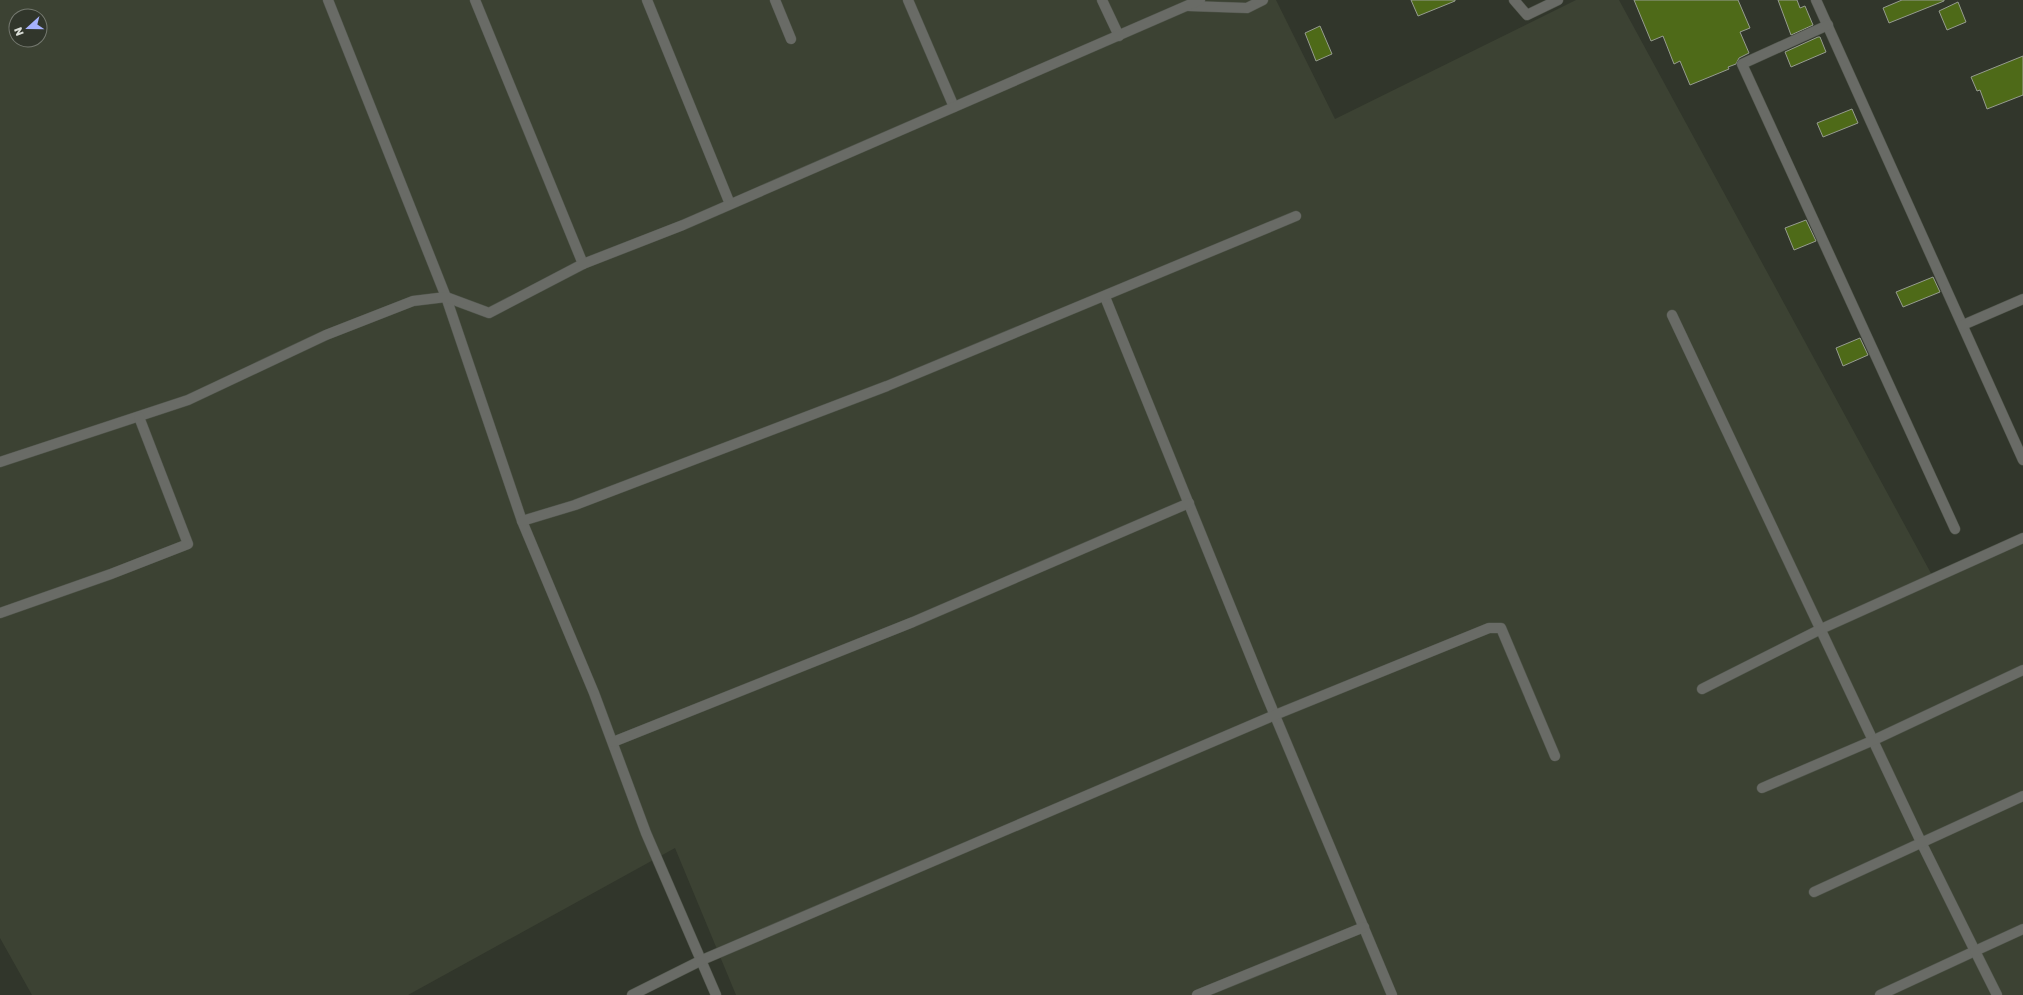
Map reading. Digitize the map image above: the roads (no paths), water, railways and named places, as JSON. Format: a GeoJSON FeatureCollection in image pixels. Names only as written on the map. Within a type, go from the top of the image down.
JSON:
{"type":"FeatureCollection","features":[{"type":"Feature","properties":{"kind":"street"},"geometry":{"type":"LineString","coordinates":[[328,0],[446,297],[522,521],[594,693],[646,833],[716,995]]}},
{"type":"Feature","properties":{"kind":"street"},"geometry":{"type":"LineString","coordinates":[[475,0],[582,264]]}},
{"type":"Feature","properties":{"kind":"street"},"geometry":{"type":"LineString","coordinates":[[647,0],[730,204]]}},
{"type":"Feature","properties":{"kind":"street"},"geometry":{"type":"LineString","coordinates":[[775,0],[791,39]]}},
{"type":"Feature","properties":{"kind":"street"},"geometry":{"type":"LineString","coordinates":[[908,0],[954,107]]}},
{"type":"Feature","properties":{"kind":"street"},"geometry":{"type":"LineString","coordinates":[[1102,0],[1119,36]]}},
{"type":"Feature","properties":{"kind":"street"},"geometry":{"type":"LineString","coordinates":[[0,462],[188,400],[326,335],[413,301],[446,297],[489,313],[582,264],[683,226],[730,204],[1200,0]]}},
{"type":"Feature","properties":{"kind":"street"},"geometry":{"type":"LineString","coordinates":[[1186,6],[1247,8],[1263,0]]}},
{"type":"Feature","properties":{"kind":"street"},"geometry":{"type":"LineString","coordinates":[[1514,0],[1527,15],[1558,0]]}},
{"type":"Feature","properties":{"kind":"street"},"geometry":{"type":"LineString","coordinates":[[1816,0],[2023,460]]}},
{"type":"Feature","properties":{"kind":"street"},"geometry":{"type":"LineString","coordinates":[[1828,25],[1742,64],[1955,529]]}},
{"type":"Feature","properties":{"kind":"street"},"geometry":{"type":"LineString","coordinates":[[522,521],[574,505],[879,389],[1105,297],[1296,216]]}},
{"type":"Feature","properties":{"kind":"street"},"geometry":{"type":"LineString","coordinates":[[1105,297],[1275,715],[1392,995]]}},
{"type":"Feature","properties":{"kind":"street"},"geometry":{"type":"LineString","coordinates":[[1963,325],[2023,299]]}},
{"type":"Feature","properties":{"kind":"street"},"geometry":{"type":"LineString","coordinates":[[1672,315],[1822,629],[1921,842],[1997,995]]}},
{"type":"Feature","properties":{"kind":"street"},"geometry":{"type":"LineString","coordinates":[[0,613],[111,574],[188,544],[139,416]]}},
{"type":"Feature","properties":{"kind":"street"},"geometry":{"type":"LineString","coordinates":[[613,742],[913,622],[1188,503]]}},
{"type":"Feature","properties":{"kind":"street"},"geometry":{"type":"LineString","coordinates":[[1702,689],[1822,629],[2023,538]]}},
{"type":"Feature","properties":{"kind":"street"},"geometry":{"type":"LineString","coordinates":[[632,995],[702,960],[1275,715],[1489,628],[1501,628],[1555,756]]}},
{"type":"Feature","properties":{"kind":"street"},"geometry":{"type":"LineString","coordinates":[[1762,788],[1874,740],[2023,670]]}},
{"type":"Feature","properties":{"kind":"street"},"geometry":{"type":"LineString","coordinates":[[1814,892],[2023,796]]}},
{"type":"Feature","properties":{"kind":"street"},"geometry":{"type":"LineString","coordinates":[[1197,995],[1364,927]]}},
{"type":"Feature","properties":{"kind":"street"},"geometry":{"type":"LineString","coordinates":[[1880,995],[2023,928]]}}]}
